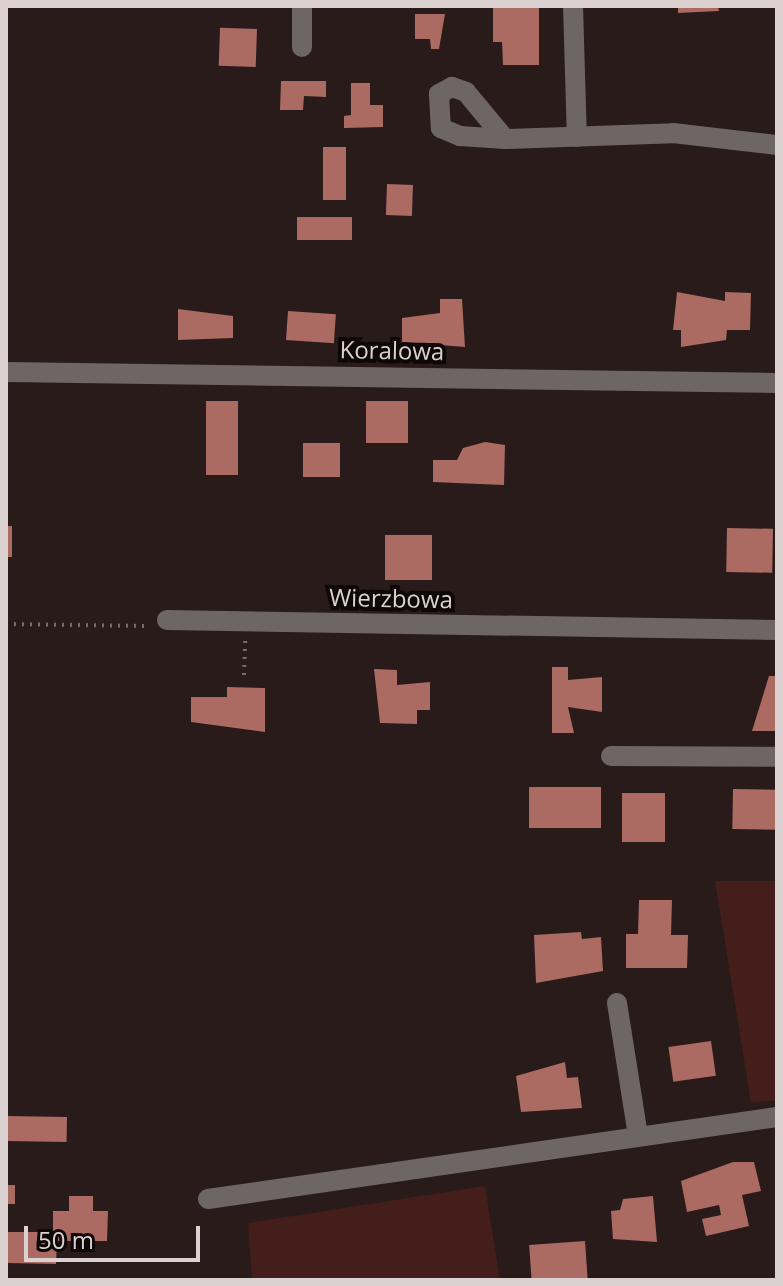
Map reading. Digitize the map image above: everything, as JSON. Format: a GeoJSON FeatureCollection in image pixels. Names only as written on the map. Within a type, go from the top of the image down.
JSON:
{"type":"FeatureCollection","features":[{"type":"Feature","properties":{"kind":"street"},"geometry":{"type":"LineString","coordinates":[[302,6],[302,47]]}},
{"type":"Feature","properties":{"kind":"street"},"geometry":{"type":"LineString","coordinates":[[573,6],[577,137]]}},
{"type":"Feature","properties":{"kind":"street"},"geometry":{"type":"LineString","coordinates":[[505,139],[673,133],[777,145]]}},
{"type":"Feature","properties":{"kind":"street","name":"Koralowa"},"geometry":{"type":"LineString","coordinates":[[6,372],[777,383]]}},
{"type":"Feature","properties":{"kind":"street","name":"Wierzbowa"},"geometry":{"type":"LineString","coordinates":[[167,620],[777,630]]}},
{"type":"Feature","properties":{"kind":"street"},"geometry":{"type":"LineString","coordinates":[[611,756],[777,757]]}},
{"type":"Feature","properties":{"kind":"street"},"geometry":{"type":"LineString","coordinates":[[617,1003],[638,1136]]}},
{"type":"Feature","properties":{"kind":"street"},"geometry":{"type":"LineString","coordinates":[[208,1199],[777,1117]]}},
{"type":"Feature","properties":{"kind":"path"},"geometry":{"type":"LineString","coordinates":[[6,624],[167,620]]}},
{"type":"Feature","properties":{"kind":"path"},"geometry":{"type":"LineString","coordinates":[[244,675],[245,622]]}},
{"type":"Feature","properties":{"kind":"shaded area"},"geometry":{"type":"Polygon","coordinates":[[[715,881],[777,881],[777,1100],[751,1103],[715,881]]]}},
{"type":"Feature","properties":{"kind":"shaded area"},"geometry":{"type":"Polygon","coordinates":[[[485,1186],[500,1280],[252,1280],[248,1223],[485,1186]]]}},
{"type":"Feature","properties":{"kind":"building"},"geometry":{"type":"Polygon","coordinates":[[[493,6],[539,6],[539,65],[503,65],[502,42],[493,42],[493,6]]]}},
{"type":"Feature","properties":{"kind":"building"},"geometry":{"type":"Polygon","coordinates":[[[678,6],[718,6],[719,11],[678,13],[678,6]]]}},
{"type":"Feature","properties":{"kind":"building"},"geometry":{"type":"Polygon","coordinates":[[[415,14],[445,14],[439,49],[431,49],[430,39],[415,39],[415,14]]]}},
{"type":"Feature","properties":{"kind":"building"},"geometry":{"type":"Polygon","coordinates":[[[220,28],[257,29],[256,67],[219,66],[220,28]]]}},
{"type":"Feature","properties":{"kind":"building"},"geometry":{"type":"Polygon","coordinates":[[[281,81],[326,81],[326,97],[304,96],[303,110],[280,110],[281,81]]]}},
{"type":"Feature","properties":{"kind":"building"},"geometry":{"type":"Polygon","coordinates":[[[351,83],[370,83],[370,105],[383,105],[383,127],[344,128],[344,116],[351,115],[351,83]]]}},
{"type":"Feature","properties":{"kind":"building"},"geometry":{"type":"Polygon","coordinates":[[[323,147],[346,147],[346,200],[323,200],[323,147]]]}},
{"type":"Feature","properties":{"kind":"building"},"geometry":{"type":"Polygon","coordinates":[[[387,184],[413,185],[412,216],[386,215],[387,184]]]}},
{"type":"Feature","properties":{"kind":"building"},"geometry":{"type":"Polygon","coordinates":[[[297,217],[352,217],[352,240],[297,240],[297,217]]]}},
{"type":"Feature","properties":{"kind":"building"},"geometry":{"type":"Polygon","coordinates":[[[677,292],[725,301],[725,292],[751,293],[750,330],[727,330],[726,340],[681,347],[681,330],[673,330],[677,292]]]}},
{"type":"Feature","properties":{"kind":"building"},"geometry":{"type":"Polygon","coordinates":[[[440,299],[462,299],[465,347],[402,342],[402,318],[440,313],[440,299]]]}},
{"type":"Feature","properties":{"kind":"building"},"geometry":{"type":"Polygon","coordinates":[[[178,309],[233,316],[233,338],[178,340],[178,309]]]}},
{"type":"Feature","properties":{"kind":"building"},"geometry":{"type":"Polygon","coordinates":[[[288,311],[336,314],[334,343],[286,340],[288,311]]]}},
{"type":"Feature","properties":{"kind":"building"},"geometry":{"type":"Polygon","coordinates":[[[206,401],[238,401],[238,475],[206,475],[206,401]]]}},
{"type":"Feature","properties":{"kind":"building"},"geometry":{"type":"Polygon","coordinates":[[[366,401],[408,401],[408,443],[366,443],[366,401]]]}},
{"type":"Feature","properties":{"kind":"building"},"geometry":{"type":"Polygon","coordinates":[[[485,442],[505,445],[504,485],[433,482],[433,460],[457,460],[463,448],[485,442]]]}},
{"type":"Feature","properties":{"kind":"building"},"geometry":{"type":"Polygon","coordinates":[[[303,443],[340,443],[340,477],[303,477],[303,443]]]}},
{"type":"Feature","properties":{"kind":"building"},"geometry":{"type":"Polygon","coordinates":[[[6,526],[12,526],[12,557],[6,557],[6,526]]]}},
{"type":"Feature","properties":{"kind":"building"},"geometry":{"type":"Polygon","coordinates":[[[727,528],[773,529],[772,573],[726,572],[727,528]]]}},
{"type":"Feature","properties":{"kind":"building"},"geometry":{"type":"Polygon","coordinates":[[[385,535],[432,535],[432,580],[385,580],[385,535]]]}},
{"type":"Feature","properties":{"kind":"building"},"geometry":{"type":"Polygon","coordinates":[[[552,667],[568,667],[568,680],[602,677],[602,712],[568,707],[574,733],[552,733],[552,667]]]}},
{"type":"Feature","properties":{"kind":"building"},"geometry":{"type":"Polygon","coordinates":[[[374,669],[397,670],[397,685],[430,682],[430,710],[417,710],[417,724],[380,723],[374,669]]]}},
{"type":"Feature","properties":{"kind":"building"},"geometry":{"type":"Polygon","coordinates":[[[769,676],[777,676],[777,731],[752,731],[769,676]]]}},
{"type":"Feature","properties":{"kind":"building"},"geometry":{"type":"Polygon","coordinates":[[[227,687],[265,688],[265,732],[191,722],[191,697],[227,697],[227,687]]]}},
{"type":"Feature","properties":{"kind":"building"},"geometry":{"type":"Polygon","coordinates":[[[529,787],[601,787],[601,828],[529,828],[529,787]]]}},
{"type":"Feature","properties":{"kind":"building"},"geometry":{"type":"Polygon","coordinates":[[[733,789],[777,790],[776,830],[732,829],[733,789]]]}},
{"type":"Feature","properties":{"kind":"building"},"geometry":{"type":"Polygon","coordinates":[[[622,793],[665,793],[665,842],[622,842],[622,793]]]}},
{"type":"Feature","properties":{"kind":"building"},"geometry":{"type":"Polygon","coordinates":[[[639,900],[672,900],[671,935],[688,935],[687,968],[626,968],[626,934],[638,934],[639,900]]]}},
{"type":"Feature","properties":{"kind":"building"},"geometry":{"type":"Polygon","coordinates":[[[581,932],[582,939],[601,937],[603,971],[536,983],[534,935],[581,932]]]}},
{"type":"Feature","properties":{"kind":"building"},"geometry":{"type":"Polygon","coordinates":[[[711,1041],[716,1076],[673,1082],[668,1047],[711,1041]]]}},
{"type":"Feature","properties":{"kind":"building"},"geometry":{"type":"Polygon","coordinates":[[[565,1062],[567,1078],[578,1077],[582,1108],[521,1112],[516,1076],[565,1062]]]}},
{"type":"Feature","properties":{"kind":"building"},"geometry":{"type":"Polygon","coordinates":[[[6,1116],[67,1117],[67,1142],[6,1141],[6,1116]]]}},
{"type":"Feature","properties":{"kind":"building"},"geometry":{"type":"Polygon","coordinates":[[[733,1162],[754,1162],[761,1191],[742,1195],[749,1226],[706,1236],[702,1219],[721,1215],[719,1205],[687,1212],[681,1181],[733,1162]]]}},
{"type":"Feature","properties":{"kind":"building"},"geometry":{"type":"Polygon","coordinates":[[[6,1185],[15,1185],[15,1204],[6,1204],[6,1185]]]}},
{"type":"Feature","properties":{"kind":"building"},"geometry":{"type":"Polygon","coordinates":[[[69,1196],[93,1196],[93,1211],[108,1211],[107,1241],[57,1241],[56,1264],[6,1263],[6,1232],[40,1232],[40,1242],[53,1242],[53,1211],[69,1211],[69,1196]]]}},
{"type":"Feature","properties":{"kind":"building"},"geometry":{"type":"Polygon","coordinates":[[[653,1196],[657,1242],[613,1239],[611,1211],[620,1210],[623,1199],[653,1196]]]}},
{"type":"Feature","properties":{"kind":"building"},"geometry":{"type":"Polygon","coordinates":[[[585,1241],[588,1280],[532,1280],[529,1245],[585,1241]]]}}]}
